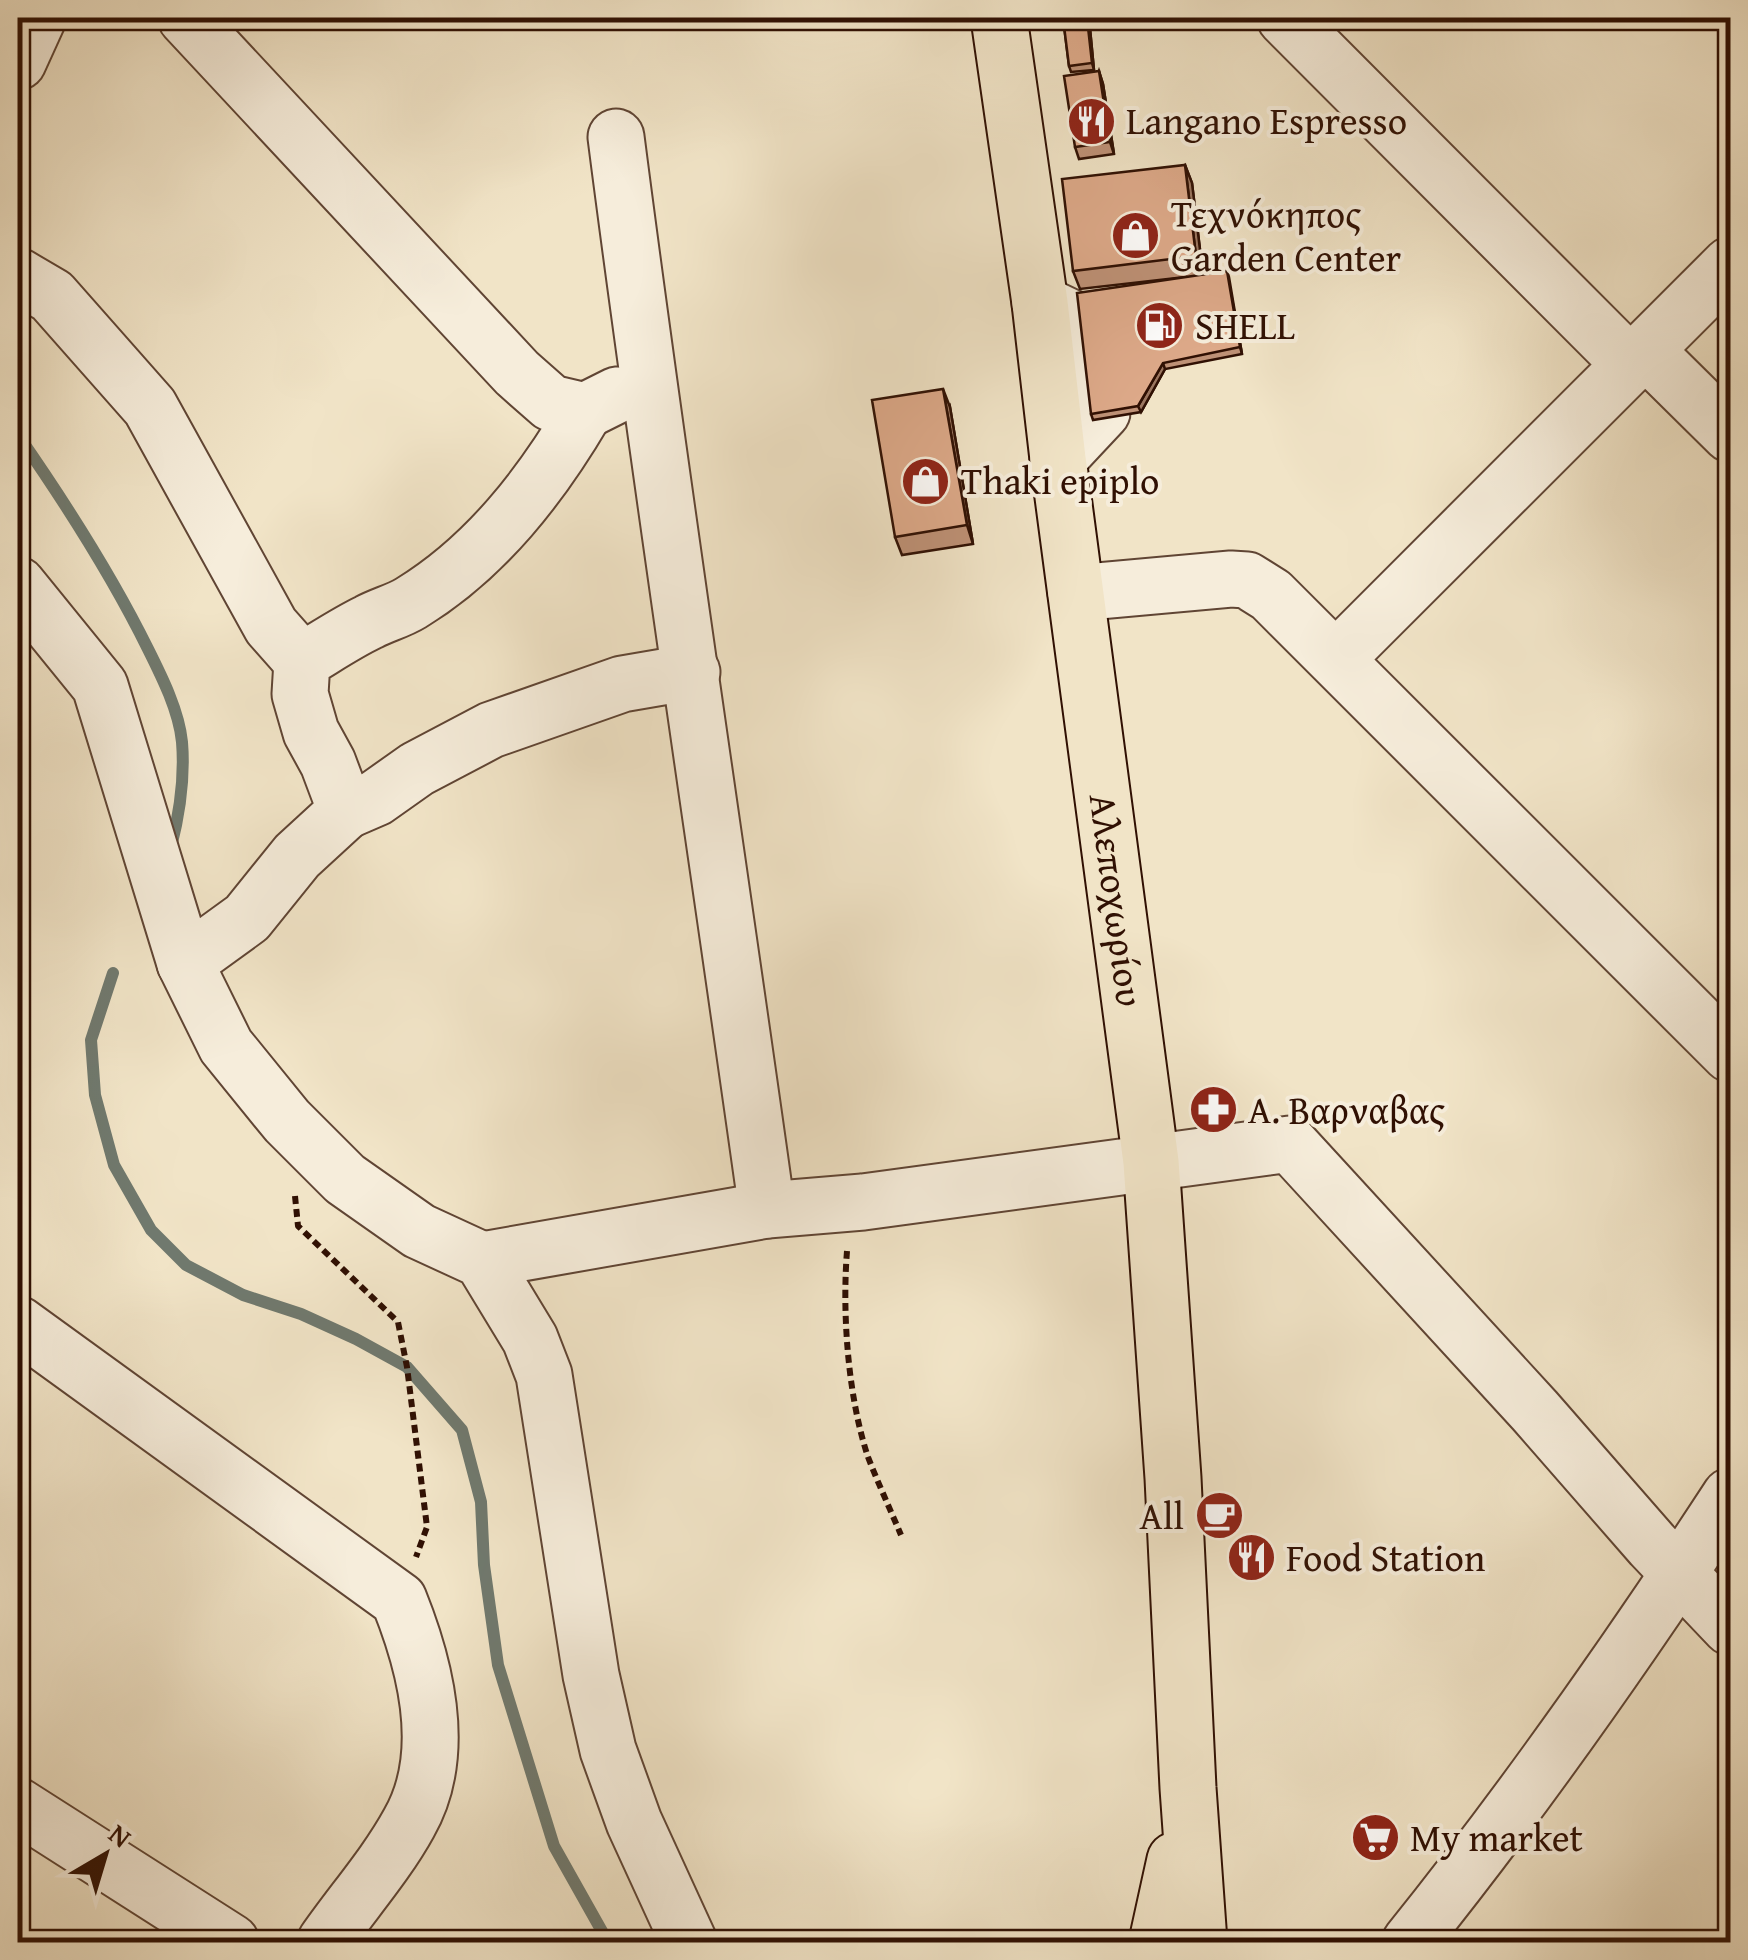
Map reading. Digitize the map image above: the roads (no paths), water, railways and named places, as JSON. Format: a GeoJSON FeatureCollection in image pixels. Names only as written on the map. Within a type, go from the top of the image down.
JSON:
{"type":"FeatureCollection","features":[{"type":"Feature","properties":{"kind":"main road","name":"Αλεποχωρίου"},"geometry":{"type":"LineString","coordinates":[[999,18],[1040,303],[1151,1162],[1174,1478],[1199,1942]]}},
{"type":"Feature","properties":{"kind":"main road","name":"Αλεποχωρίου"},"geometry":{"type":"LineString","coordinates":[[1157,1942],[1188,1788]]}},
{"type":"Feature","properties":{"kind":"street"},"geometry":{"type":"LineString","coordinates":[[18,62],[38,18]]}},
{"type":"Feature","properties":{"kind":"street"},"geometry":{"type":"LineString","coordinates":[[186,18],[517,373],[551,403],[585,411]]}},
{"type":"Feature","properties":{"kind":"street"},"geometry":{"type":"LineString","coordinates":[[1305,24],[1638,357],[1730,434]]}},
{"type":"Feature","properties":{"kind":"street"},"geometry":{"type":"LineString","coordinates":[[616,137],[767,1210]]}},
{"type":"Feature","properties":{"kind":"street"},"geometry":{"type":"LineString","coordinates":[[1336,659],[1730,265]]}},
{"type":"Feature","properties":{"kind":"street"},"geometry":{"type":"LineString","coordinates":[[18,276],[52,296],[150,407],[271,626],[302,661],[300,694],[311,732],[328,762],[346,811]]}},
{"type":"Feature","properties":{"kind":"street"},"geometry":{"type":"LineString","coordinates":[[302,661],[368,622],[410,604],[460,568],[530,494],[558,458],[585,411],[648,383]]}},
{"type":"Feature","properties":{"kind":"street"},"geometry":{"type":"LineString","coordinates":[[1076,593],[1247,580],[1271,595],[1730,1054]]}},
{"type":"Feature","properties":{"kind":"street"},"geometry":{"type":"LineString","coordinates":[[18,584],[100,686],[185,963],[226,1046],[298,1133],[345,1179],[419,1231],[482,1260],[530,1339],[544,1376],[591,1676],[608,1750],[634,1822],[689,1942]]}},
{"type":"Feature","properties":{"kind":"street"},"geometry":{"type":"LineString","coordinates":[[185,963],[248,918],[297,856],[346,811],[376,798],[417,769],[491,730],[622,684],[692,672]]}},
{"type":"Feature","properties":{"kind":"street"},"geometry":{"type":"LineString","coordinates":[[482,1260],[767,1210],[863,1202],[1290,1144],[1730,1626]]}},
{"type":"Feature","properties":{"kind":"street"},"geometry":{"type":"LineString","coordinates":[[18,1324],[399,1600],[418,1648],[427,1693],[430,1744],[425,1781],[410,1822],[325,1942]]}},
{"type":"Feature","properties":{"kind":"street"},"geometry":{"type":"LineString","coordinates":[[1410,1942],[1463,1876],[1680,1574],[1730,1496]]}},
{"type":"Feature","properties":{"kind":"street"},"geometry":{"type":"LineString","coordinates":[[18,1806],[231,1942]]}},
{"type":"Feature","properties":{"kind":"waterway"},"geometry":{"type":"LineString","coordinates":[[18,435],[119,594],[174,706],[183,769],[171,847]]}},
{"type":"Feature","properties":{"kind":"waterway"},"geometry":{"type":"LineString","coordinates":[[113,973],[91,1040],[95,1095],[114,1165],[151,1230],[186,1265],[243,1295],[301,1314],[356,1339],[407,1367],[462,1430],[481,1502],[484,1565],[498,1665],[554,1846],[608,1942]]}},
{"type":"Feature","properties":{"kind":"place","name":"Langano Espresso"},"geometry":{"type":"Point","coordinates":[1091,121]}},
{"type":"Feature","properties":{"kind":"place","name":"Τεχνόκηπος Garden Center"},"geometry":{"type":"Point","coordinates":[1136,236]}},
{"type":"Feature","properties":{"kind":"place","name":"SHELL"},"geometry":{"type":"Point","coordinates":[1160,326]}},
{"type":"Feature","properties":{"kind":"place","name":"Thaki epiplo"},"geometry":{"type":"Point","coordinates":[926,481]}},
{"type":"Feature","properties":{"kind":"place","name":"Α. Βαρναβας"},"geometry":{"type":"Point","coordinates":[1213,1110]}},
{"type":"Feature","properties":{"kind":"place","name":"All"},"geometry":{"type":"Point","coordinates":[1219,1516]}},
{"type":"Feature","properties":{"kind":"place","name":"Food Station"},"geometry":{"type":"Point","coordinates":[1251,1558]}},
{"type":"Feature","properties":{"kind":"place","name":"My market"},"geometry":{"type":"Point","coordinates":[1375,1838]}}]}
